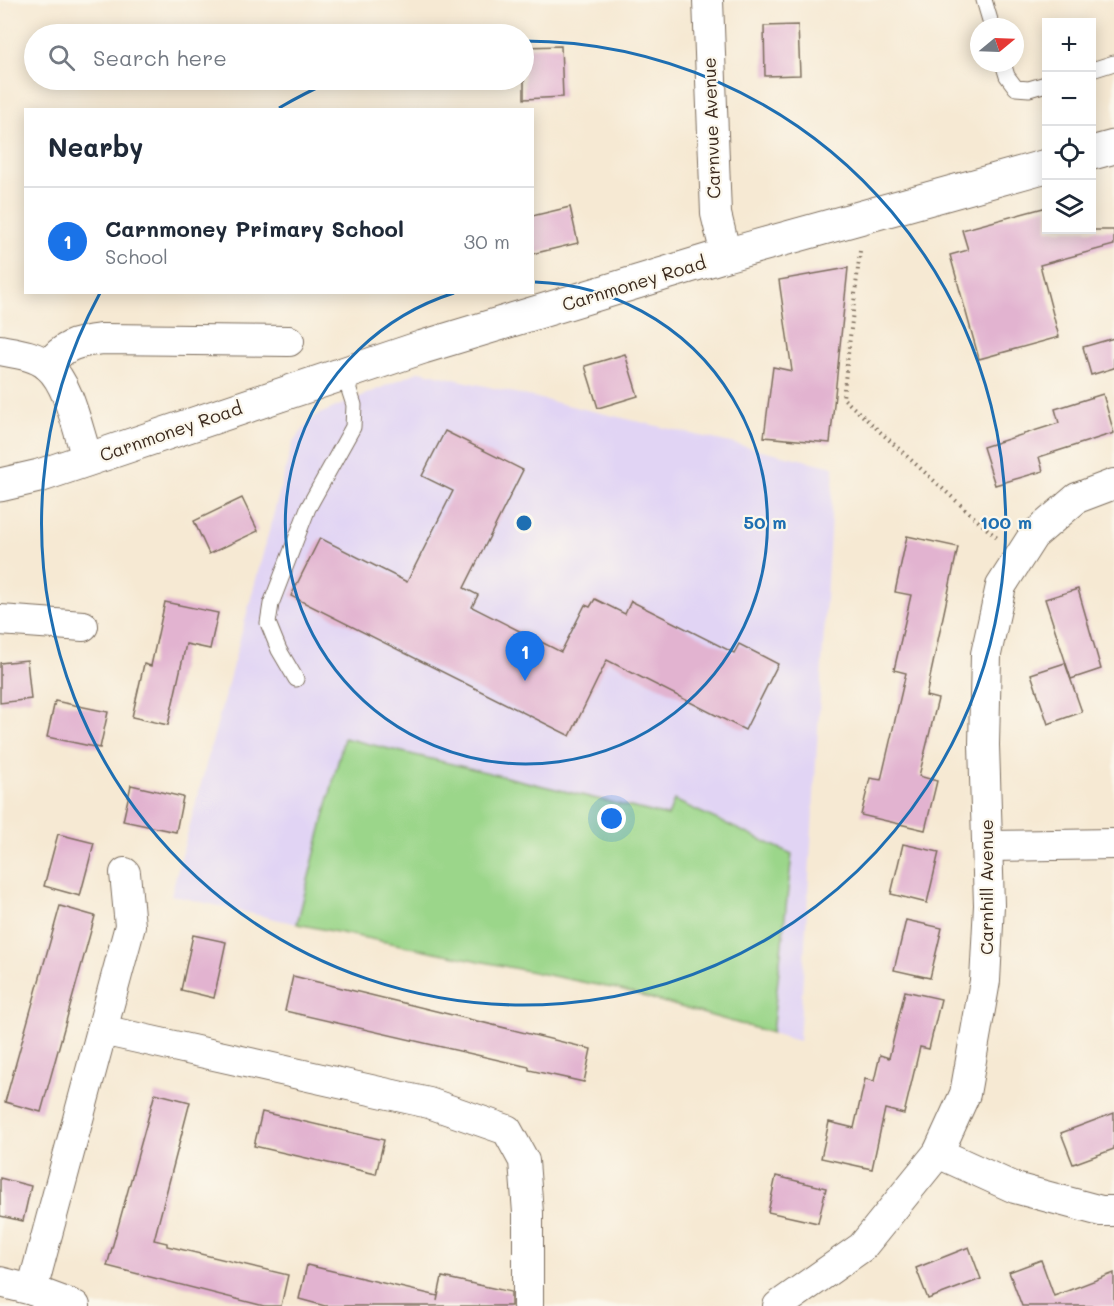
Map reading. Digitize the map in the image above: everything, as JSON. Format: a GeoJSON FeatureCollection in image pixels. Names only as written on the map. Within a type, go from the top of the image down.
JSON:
{"type":"FeatureCollection","features":[{"type":"Feature","properties":{"kind":"street","name":"Carnvue Avenue"},"geometry":{"type":"LineString","coordinates":[[708,0],[716,214],[726,255]]}},
{"type":"Feature","properties":{"kind":"street"},"geometry":{"type":"LineString","coordinates":[[1096,152],[1114,147]]}},
{"type":"Feature","properties":{"kind":"street","name":"Carnmoney Road"},"geometry":{"type":"LineString","coordinates":[[0,485],[88,460],[344,374],[726,255],[1042,167]]}},
{"type":"Feature","properties":{"kind":"street"},"geometry":{"type":"LineString","coordinates":[[0,350],[25,354],[48,366],[59,351],[77,342],[102,339],[289,341]]}},
{"type":"Feature","properties":{"kind":"street","name":"Carnmoney Road"},"geometry":{"type":"LineString","coordinates":[[48,366],[66,394],[88,460]]}},
{"type":"Feature","properties":{"kind":"street","name":"Carnhill Avenue"},"geometry":{"type":"LineString","coordinates":[[778,1306],[861,1247],[938,1153],[965,1094],[986,981],[988,846],[984,745],[986,654],[1001,586],[1033,536],[1077,498],[1114,484]]}},
{"type":"Feature","properties":{"kind":"street"},"geometry":{"type":"LineString","coordinates":[[0,620],[83,626]]}},
{"type":"Feature","properties":{"kind":"street"},"geometry":{"type":"LineString","coordinates":[[988,846],[1114,844]]}},
{"type":"Feature","properties":{"kind":"street"},"geometry":{"type":"LineString","coordinates":[[32,1290],[130,926],[124,873]]}},
{"type":"Feature","properties":{"kind":"street"},"geometry":{"type":"LineString","coordinates":[[102,1030],[429,1103],[507,1130],[524,1161],[528,1213],[528,1306]]}},
{"type":"Feature","properties":{"kind":"street"},"geometry":{"type":"LineString","coordinates":[[938,1153],[1015,1188],[1101,1211],[1114,1211]]}},
{"type":"Feature","properties":{"kind":"street"},"geometry":{"type":"LineString","coordinates":[[0,1281],[75,1306]]}},
{"type":"Feature","properties":{"kind":"lane"},"geometry":{"type":"LineString","coordinates":[[984,0],[989,18]]}},
{"type":"Feature","properties":{"kind":"lane"},"geometry":{"type":"LineString","coordinates":[[1096,69],[1114,63]]}},
{"type":"Feature","properties":{"kind":"lane"},"geometry":{"type":"LineString","coordinates":[[1006,72],[1016,88],[1029,89],[1042,85]]}},
{"type":"Feature","properties":{"kind":"lane"},"geometry":{"type":"LineString","coordinates":[[297,679],[279,650],[268,623],[271,604],[308,508],[354,427],[354,405],[344,374]]}},
{"type":"Feature","properties":{"kind":"path"},"geometry":{"type":"LineString","coordinates":[[852,220],[860,248],[843,398],[1018,557]]}},
{"type":"Feature","properties":{"kind":"shaded area"},"geometry":{"type":"Polygon","coordinates":[[[420,371],[834,467],[799,1041],[617,989],[297,924],[171,895],[293,442],[315,416],[420,371]]]}},
{"type":"Feature","properties":{"kind":"green space"},"geometry":{"type":"Polygon","coordinates":[[[344,738],[668,816],[674,800],[792,854],[772,1033],[617,989],[297,924],[344,738]]]}},
{"type":"Feature","properties":{"kind":"building"},"geometry":{"type":"Polygon","coordinates":[[[798,25],[800,75],[765,76],[764,26],[798,25]]]}},
{"type":"Feature","properties":{"kind":"building"},"geometry":{"type":"Polygon","coordinates":[[[561,46],[563,97],[524,99],[524,90],[534,90],[534,47],[561,46]]]}},
{"type":"Feature","properties":{"kind":"building"},"geometry":{"type":"Polygon","coordinates":[[[570,207],[578,243],[534,254],[534,216],[570,207]]]}},
{"type":"Feature","properties":{"kind":"building"},"geometry":{"type":"Polygon","coordinates":[[[1042,208],[1042,234],[1096,234],[1096,230],[1114,230],[1114,245],[1040,265],[1059,337],[979,359],[950,255],[968,250],[962,230],[1042,208]]]}},
{"type":"Feature","properties":{"kind":"building"},"geometry":{"type":"Polygon","coordinates":[[[848,268],[830,443],[764,437],[773,367],[792,371],[779,280],[848,268]]]}},
{"type":"Feature","properties":{"kind":"building"},"geometry":{"type":"Polygon","coordinates":[[[1114,338],[1114,368],[1091,375],[1083,347],[1114,338]]]}},
{"type":"Feature","properties":{"kind":"building"},"geometry":{"type":"Polygon","coordinates":[[[625,354],[638,396],[598,408],[585,366],[625,354]]]}},
{"type":"Feature","properties":{"kind":"building"},"geometry":{"type":"Polygon","coordinates":[[[1103,394],[1114,433],[1039,457],[1043,471],[995,485],[983,447],[1059,423],[1055,409],[1103,394]]]}},
{"type":"Feature","properties":{"kind":"building"},"geometry":{"type":"Polygon","coordinates":[[[445,431],[523,470],[464,588],[478,595],[472,607],[561,652],[585,605],[590,607],[595,599],[625,614],[631,601],[734,653],[739,644],[778,664],[745,730],[607,660],[570,736],[291,596],[320,538],[407,582],[453,491],[422,476],[445,431]]]}},
{"type":"Feature","properties":{"kind":"building"},"geometry":{"type":"Polygon","coordinates":[[[242,498],[258,531],[209,554],[194,521],[242,498]]]}},
{"type":"Feature","properties":{"kind":"building"},"geometry":{"type":"Polygon","coordinates":[[[907,536],[958,547],[926,696],[938,699],[919,776],[937,781],[925,830],[861,815],[870,778],[881,780],[906,673],[894,670],[911,595],[895,592],[907,536]]]}},
{"type":"Feature","properties":{"kind":"building"},"geometry":{"type":"Polygon","coordinates":[[[1078,589],[1101,669],[1071,679],[1045,599],[1078,589]]]}},
{"type":"Feature","properties":{"kind":"building"},"geometry":{"type":"Polygon","coordinates":[[[165,602],[218,613],[210,649],[186,644],[168,725],[132,717],[144,664],[151,666],[165,602]]]}},
{"type":"Feature","properties":{"kind":"building"},"geometry":{"type":"Polygon","coordinates":[[[27,660],[31,699],[0,703],[0,663],[27,660]]]}},
{"type":"Feature","properties":{"kind":"building"},"geometry":{"type":"Polygon","coordinates":[[[1065,663],[1082,712],[1048,724],[1031,674],[1065,663]]]}},
{"type":"Feature","properties":{"kind":"building"},"geometry":{"type":"Polygon","coordinates":[[[55,701],[108,712],[100,748],[47,737],[55,701]]]}},
{"type":"Feature","properties":{"kind":"building"},"geometry":{"type":"Polygon","coordinates":[[[131,785],[183,797],[176,832],[123,821],[131,785]]]}},
{"type":"Feature","properties":{"kind":"building"},"geometry":{"type":"Polygon","coordinates":[[[58,834],[94,843],[80,896],[44,886],[58,834]]]}},
{"type":"Feature","properties":{"kind":"building"},"geometry":{"type":"Polygon","coordinates":[[[903,844],[939,852],[927,903],[891,894],[903,844]]]}},
{"type":"Feature","properties":{"kind":"building"},"geometry":{"type":"Polygon","coordinates":[[[60,906],[95,916],[41,1112],[5,1102],[60,906]]]}},
{"type":"Feature","properties":{"kind":"building"},"geometry":{"type":"Polygon","coordinates":[[[906,920],[942,928],[930,978],[894,970],[906,920]]]}},
{"type":"Feature","properties":{"kind":"building"},"geometry":{"type":"Polygon","coordinates":[[[193,935],[226,942],[214,998],[181,990],[193,935]]]}},
{"type":"Feature","properties":{"kind":"building"},"geometry":{"type":"Polygon","coordinates":[[[293,976],[591,1049],[584,1082],[529,1070],[529,1067],[285,1011],[293,976]]]}},
{"type":"Feature","properties":{"kind":"building"},"geometry":{"type":"Polygon","coordinates":[[[905,991],[941,999],[929,1049],[920,1047],[904,1114],[885,1109],[872,1169],[821,1158],[829,1122],[854,1128],[865,1079],[874,1081],[880,1055],[889,1058],[905,991]]]}},
{"type":"Feature","properties":{"kind":"building"},"geometry":{"type":"Polygon","coordinates":[[[155,1093],[190,1102],[154,1240],[167,1243],[167,1246],[288,1275],[281,1306],[264,1306],[107,1266],[155,1093]]]}},
{"type":"Feature","properties":{"kind":"building"},"geometry":{"type":"Polygon","coordinates":[[[262,1112],[384,1140],[376,1174],[254,1146],[262,1112]]]}},
{"type":"Feature","properties":{"kind":"building"},"geometry":{"type":"Polygon","coordinates":[[[1114,1113],[1114,1149],[1073,1164],[1061,1133],[1114,1113]]]}},
{"type":"Feature","properties":{"kind":"building"},"geometry":{"type":"Polygon","coordinates":[[[776,1176],[826,1188],[818,1223],[768,1212],[776,1176]]]}},
{"type":"Feature","properties":{"kind":"building"},"geometry":{"type":"Polygon","coordinates":[[[0,1178],[31,1186],[23,1221],[0,1216],[0,1178]]]}},
{"type":"Feature","properties":{"kind":"building"},"geometry":{"type":"Polygon","coordinates":[[[969,1247],[981,1279],[928,1299],[916,1268],[969,1247]]]}},
{"type":"Feature","properties":{"kind":"building"},"geometry":{"type":"Polygon","coordinates":[[[1041,1260],[1054,1296],[1114,1273],[1114,1306],[1022,1306],[1009,1272],[1041,1260]]]}},
{"type":"Feature","properties":{"kind":"building"},"geometry":{"type":"Polygon","coordinates":[[[307,1265],[438,1296],[437,1301],[442,1277],[511,1292],[511,1306],[325,1306],[299,1299],[307,1265]]]}},
{"type":"Feature","properties":{"kind":"place","name":"Carnmoney Primary School"},"geometry":{"type":"Point","coordinates":[525,681]}}]}
